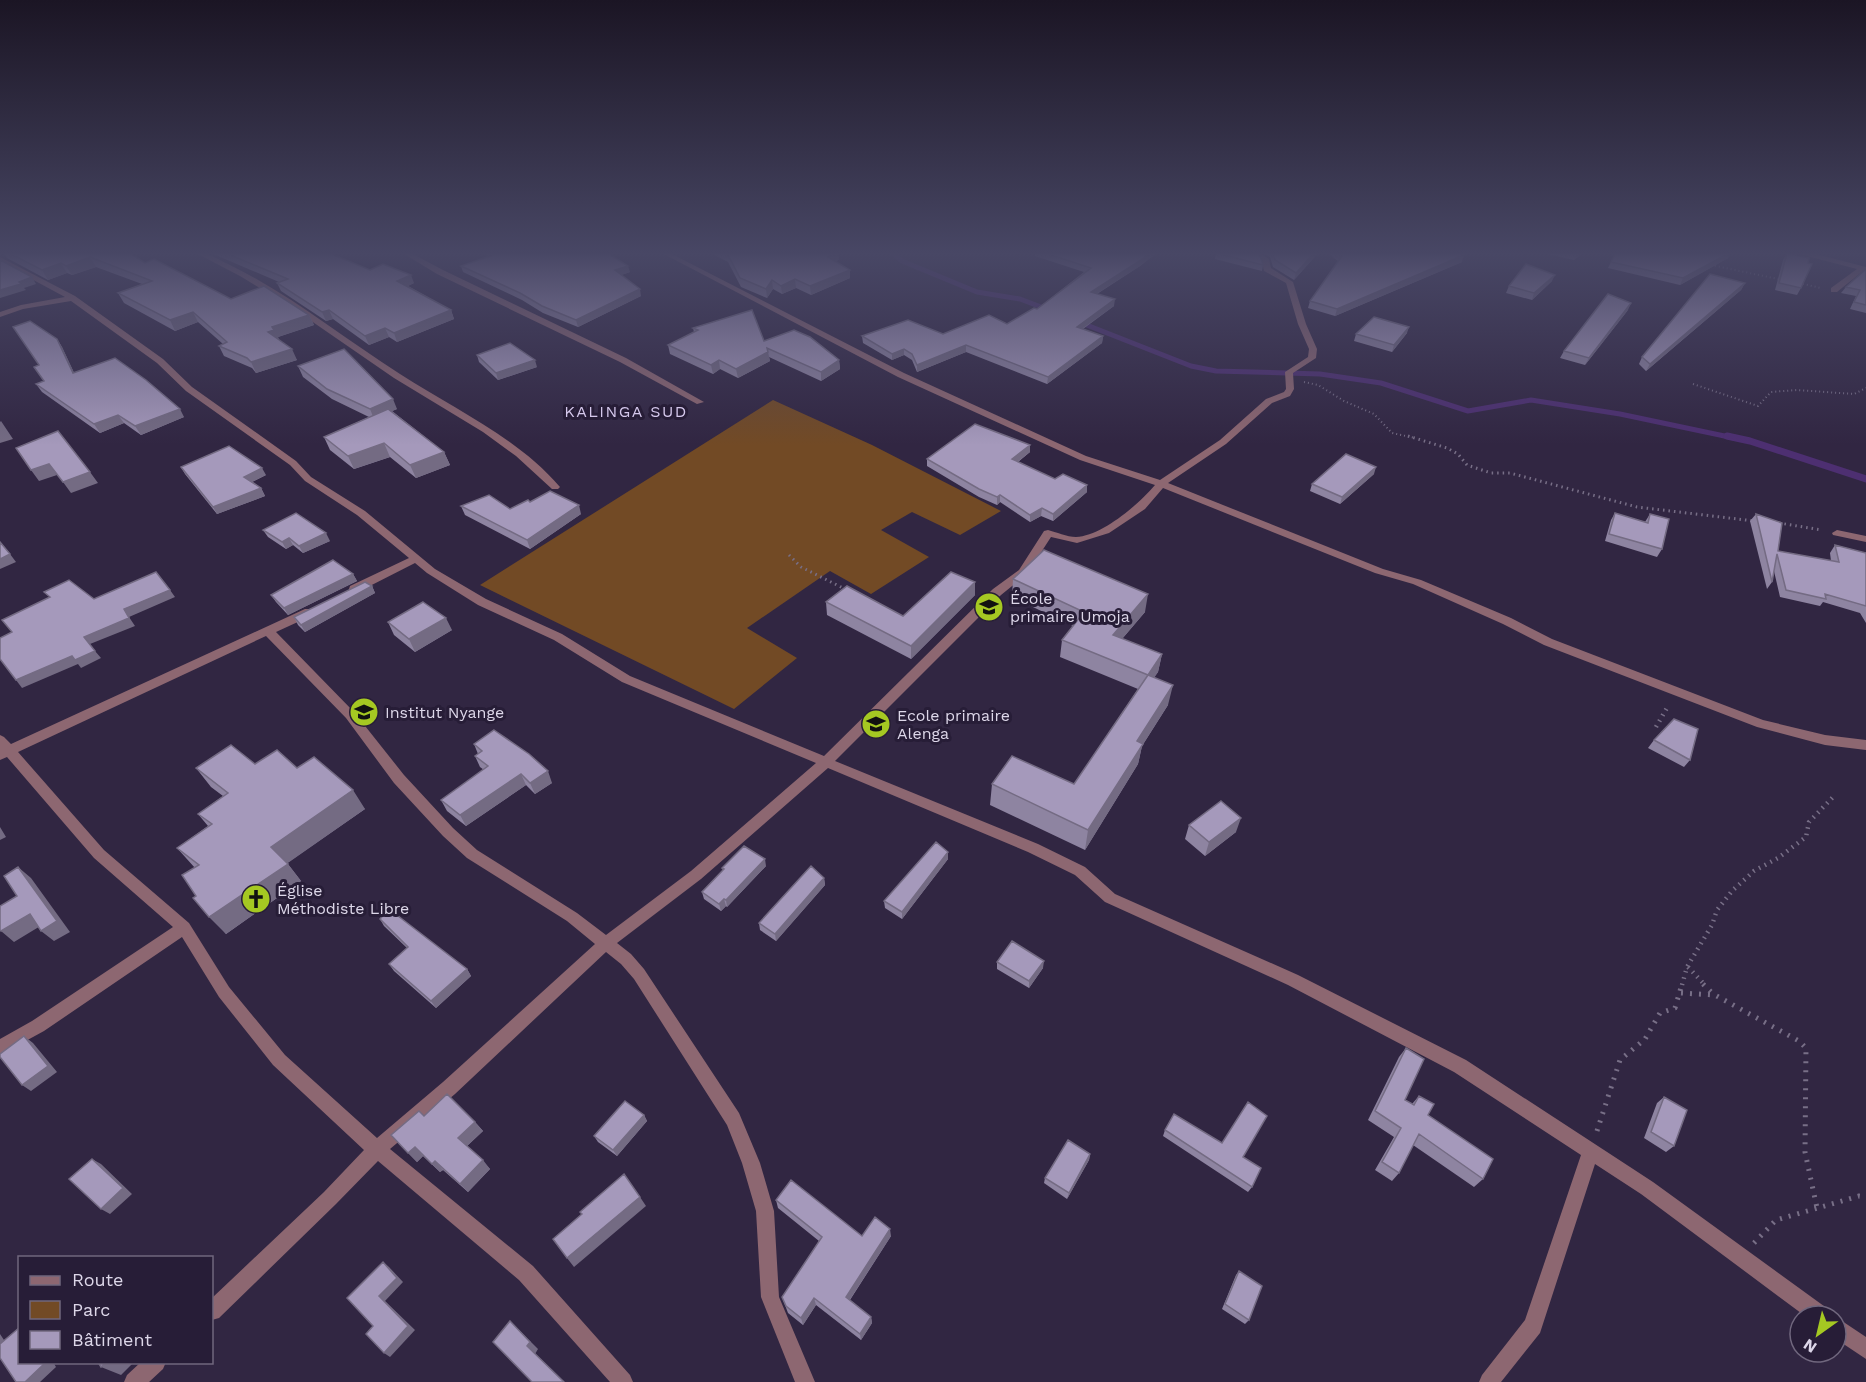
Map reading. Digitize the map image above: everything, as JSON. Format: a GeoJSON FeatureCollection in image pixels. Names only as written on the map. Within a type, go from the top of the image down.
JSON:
{"type":"FeatureCollection","features":[{"type":"Feature","properties":{"kind":"street"},"geometry":{"type":"LineString","coordinates":[[97,316],[160,362],[189,389],[293,463],[308,479],[361,513],[415,559],[482,602],[558,637],[626,679],[1033,848],[1080,871],[1110,898],[1293,980],[1460,1066],[1647,1188],[1805,1304]]}},
{"type":"Feature","properties":{"kind":"street"},"geometry":{"type":"LineString","coordinates":[[311,316],[397,376],[486,430],[519,454],[555,487]]}},
{"type":"Feature","properties":{"kind":"street"},"geometry":{"type":"LineString","coordinates":[[533,316],[623,360],[700,402]]}},
{"type":"Feature","properties":{"kind":"street"},"geometry":{"type":"LineString","coordinates":[[788,316],[901,375],[1083,458],[1161,484],[1362,565],[1417,582],[1507,621],[1548,642],[1761,724],[1825,740],[1866,745]]}},
{"type":"Feature","properties":{"kind":"street"},"geometry":{"type":"LineString","coordinates":[[213,1310],[330,1198],[377,1149],[449,1088],[606,943],[696,875],[825,762],[997,592],[1023,572],[1048,533],[1077,540],[1105,531],[1141,507],[1161,484],[1223,442],[1269,400],[1287,394],[1290,389],[1289,372],[1312,358],[1313,349],[1300,316]]}},
{"type":"Feature","properties":{"kind":"street"},"geometry":{"type":"LineString","coordinates":[[1838,532],[1866,539]]}},
{"type":"Feature","properties":{"kind":"street"},"geometry":{"type":"LineString","coordinates":[[342,595],[415,559]]}},
{"type":"Feature","properties":{"kind":"street"},"geometry":{"type":"LineString","coordinates":[[321,606],[269,632],[3,748],[99,854],[184,928],[224,992],[279,1060],[348,1125],[526,1273],[623,1382]]}},
{"type":"Feature","properties":{"kind":"street"},"geometry":{"type":"LineString","coordinates":[[269,632],[350,716],[399,779],[448,832],[472,854],[572,917],[606,943],[639,974],[733,1119],[752,1163],[765,1211],[770,1297],[805,1382]]}},
{"type":"Feature","properties":{"kind":"street"},"geometry":{"type":"LineString","coordinates":[[0,1047],[38,1026],[184,928]]}},
{"type":"Feature","properties":{"kind":"street"},"geometry":{"type":"LineString","coordinates":[[1489,1382],[1533,1326],[1591,1152]]}},
{"type":"Feature","properties":{"kind":"street"},"geometry":{"type":"LineString","coordinates":[[1848,1336],[1866,1349]]}},
{"type":"Feature","properties":{"kind":"street"},"geometry":{"type":"LineString","coordinates":[[134,1382],[154,1364]]}},
{"type":"Feature","properties":{"kind":"path"},"geometry":{"type":"LineString","coordinates":[[1288,379],[1318,386],[1374,414],[1392,433],[1422,439],[1447,448],[1458,454],[1467,465],[1491,473],[1510,473],[1637,507],[1704,517],[1757,521]]}},
{"type":"Feature","properties":{"kind":"path"},"geometry":{"type":"LineString","coordinates":[[1693,384],[1758,406],[1771,392],[1797,390],[1854,393],[1866,388]]}},
{"type":"Feature","properties":{"kind":"path"},"geometry":{"type":"LineString","coordinates":[[1768,522],[1838,532]]}},
{"type":"Feature","properties":{"kind":"path"},"geometry":{"type":"LineString","coordinates":[[789,555],[801,567],[849,591]]}},
{"type":"Feature","properties":{"kind":"path"},"geometry":{"type":"LineString","coordinates":[[1656,727],[1666,712],[1673,691]]}},
{"type":"Feature","properties":{"kind":"path"},"geometry":{"type":"LineString","coordinates":[[1591,1152],[1620,1060],[1646,1039],[1660,1013],[1675,1008],[1688,967],[1703,942],[1717,910],[1732,891],[1754,871],[1778,858],[1806,837],[1809,822],[1834,795]]}},
{"type":"Feature","properties":{"kind":"path"},"geometry":{"type":"LineString","coordinates":[[1688,967],[1714,995],[1799,1041],[1806,1048],[1805,1152],[1816,1208]]}},
{"type":"Feature","properties":{"kind":"path"},"geometry":{"type":"LineString","coordinates":[[1681,993],[1714,995]]}},
{"type":"Feature","properties":{"kind":"path"},"geometry":{"type":"LineString","coordinates":[[1741,1257],[1776,1220],[1859,1196],[1866,1197]]}},
{"type":"Feature","properties":{"kind":"green space"},"geometry":{"type":"Polygon","coordinates":[[[773,400],[872,445],[1001,511],[960,535],[912,512],[881,530],[929,557],[871,594],[830,571],[747,628],[797,658],[734,709],[480,585],[773,400]]]}},
{"type":"Feature","properties":{"kind":"building"},"geometry":{"type":"Polygon","coordinates":[[[163,316],[180,316],[170,320],[163,316]]]}},
{"type":"Feature","properties":{"kind":"building"},"geometry":{"type":"Polygon","coordinates":[[[198,316],[304,316],[272,327],[274,330],[268,332],[292,349],[251,362],[219,346],[227,342],[198,316]]]}},
{"type":"Feature","properties":{"kind":"building"},"geometry":{"type":"Polygon","coordinates":[[[338,316],[435,316],[394,333],[385,328],[365,336],[338,316]]]}},
{"type":"Feature","properties":{"kind":"building"},"geometry":{"type":"Polygon","coordinates":[[[567,316],[583,316],[576,320],[567,316]]]}},
{"type":"Feature","properties":{"kind":"building"},"geometry":{"type":"Polygon","coordinates":[[[731,316],[755,316],[764,341],[794,330],[810,337],[839,360],[821,372],[767,348],[768,352],[736,369],[719,360],[711,365],[668,345],[698,330],[693,328],[731,316]]]}},
{"type":"Feature","properties":{"kind":"building"},"geometry":{"type":"Polygon","coordinates":[[[985,316],[992,316],[1007,324],[1020,316],[1091,316],[1077,327],[1103,336],[1048,377],[966,345],[917,365],[912,354],[904,349],[892,354],[862,336],[908,320],[943,334],[985,316]]]}},
{"type":"Feature","properties":{"kind":"building"},"geometry":{"type":"Polygon","coordinates":[[[1591,316],[1621,316],[1589,358],[1564,351],[1591,316]]]}},
{"type":"Feature","properties":{"kind":"building"},"geometry":{"type":"Polygon","coordinates":[[[1675,316],[1706,316],[1650,364],[1642,357],[1675,316]]]}},
{"type":"Feature","properties":{"kind":"building"},"geometry":{"type":"Polygon","coordinates":[[[1374,317],[1409,327],[1394,345],[1356,334],[1374,317]]]}},
{"type":"Feature","properties":{"kind":"building"},"geometry":{"type":"Polygon","coordinates":[[[30,321],[57,339],[73,373],[115,358],[146,380],[180,409],[135,426],[118,415],[94,424],[36,384],[44,381],[34,367],[39,365],[13,327],[30,321]]]}},
{"type":"Feature","properties":{"kind":"building"},"geometry":{"type":"Polygon","coordinates":[[[510,343],[535,360],[496,373],[477,355],[510,343]]]}},
{"type":"Feature","properties":{"kind":"building"},"geometry":{"type":"Polygon","coordinates":[[[344,349],[393,399],[370,409],[327,389],[298,366],[344,349]]]}},
{"type":"Feature","properties":{"kind":"building"},"geometry":{"type":"Polygon","coordinates":[[[388,409],[444,452],[410,465],[384,443],[348,456],[324,437],[388,409]]]}},
{"type":"Feature","properties":{"kind":"building"},"geometry":{"type":"Polygon","coordinates":[[[975,424],[1030,445],[1012,459],[1055,479],[1063,474],[1087,485],[1053,514],[1042,508],[1030,515],[1000,495],[997,497],[979,489],[927,459],[975,424]]]}},
{"type":"Feature","properties":{"kind":"building"},"geometry":{"type":"Polygon","coordinates":[[[58,431],[90,472],[63,482],[49,464],[31,470],[16,448],[58,431]]]}},
{"type":"Feature","properties":{"kind":"building"},"geometry":{"type":"Polygon","coordinates":[[[229,446],[262,468],[244,477],[261,488],[213,507],[181,467],[229,446]]]}},
{"type":"Feature","properties":{"kind":"building"},"geometry":{"type":"Polygon","coordinates":[[[1346,454],[1376,467],[1342,497],[1312,484],[1346,454]]]}},
{"type":"Feature","properties":{"kind":"building"},"geometry":{"type":"Polygon","coordinates":[[[550,491],[579,505],[527,540],[461,506],[489,495],[510,509],[528,500],[530,502],[550,491]]]}},
{"type":"Feature","properties":{"kind":"building"},"geometry":{"type":"Polygon","coordinates":[[[296,513],[326,533],[299,546],[289,538],[282,542],[263,530],[296,513]]]}},
{"type":"Feature","properties":{"kind":"building"},"geometry":{"type":"Polygon","coordinates":[[[1615,513],[1648,523],[1650,514],[1669,519],[1662,549],[1609,534],[1615,513]]]}},
{"type":"Feature","properties":{"kind":"building"},"geometry":{"type":"Polygon","coordinates":[[[1756,514],[1782,523],[1778,551],[1839,562],[1835,545],[1866,553],[1866,606],[1825,594],[1826,599],[1786,590],[1777,554],[1772,582],[1756,514]]]}},
{"type":"Feature","properties":{"kind":"building"},"geometry":{"type":"Polygon","coordinates":[[[0,542],[10,554],[0,559],[0,542]]]}},
{"type":"Feature","properties":{"kind":"building"},"geometry":{"type":"Polygon","coordinates":[[[1044,550],[1148,594],[1113,635],[1162,654],[1148,675],[1062,640],[1084,612],[1013,579],[1044,550]]]}},
{"type":"Feature","properties":{"kind":"building"},"geometry":{"type":"Polygon","coordinates":[[[333,560],[353,574],[284,608],[271,595],[333,560]]]}},
{"type":"Feature","properties":{"kind":"building"},"geometry":{"type":"Polygon","coordinates":[[[156,572],[170,590],[124,609],[129,618],[84,637],[95,651],[75,660],[72,656],[16,680],[0,659],[0,638],[12,632],[2,620],[50,597],[44,592],[69,580],[94,599],[156,572]]]}},
{"type":"Feature","properties":{"kind":"building"},"geometry":{"type":"Polygon","coordinates":[[[951,572],[975,582],[911,646],[826,602],[847,586],[903,616],[951,572]]]}},
{"type":"Feature","properties":{"kind":"building"},"geometry":{"type":"Polygon","coordinates":[[[365,582],[372,586],[301,625],[294,617],[365,582]]]}},
{"type":"Feature","properties":{"kind":"building"},"geometry":{"type":"Polygon","coordinates":[[[423,602],[446,618],[409,639],[388,622],[423,602]]]}},
{"type":"Feature","properties":{"kind":"building"},"geometry":{"type":"Polygon","coordinates":[[[1148,675],[1173,685],[1137,741],[1143,744],[1088,830],[992,784],[1012,756],[1074,784],[1148,675]]]}},
{"type":"Feature","properties":{"kind":"building"},"geometry":{"type":"Polygon","coordinates":[[[1674,719],[1698,729],[1690,760],[1654,740],[1674,719]]]}},
{"type":"Feature","properties":{"kind":"building"},"geometry":{"type":"Polygon","coordinates":[[[494,730],[529,754],[548,771],[530,783],[521,774],[460,815],[441,800],[488,766],[475,756],[482,751],[474,744],[494,730]]]}},
{"type":"Feature","properties":{"kind":"building"},"geometry":{"type":"Polygon","coordinates":[[[231,745],[255,764],[277,750],[297,768],[314,757],[353,790],[271,847],[288,864],[209,917],[193,898],[196,896],[182,875],[199,865],[177,848],[212,824],[198,814],[228,793],[196,768],[231,745]]]}},
{"type":"Feature","properties":{"kind":"building"},"geometry":{"type":"Polygon","coordinates":[[[1221,801],[1241,818],[1209,842],[1189,825],[1221,801]]]}},
{"type":"Feature","properties":{"kind":"building"},"geometry":{"type":"Polygon","coordinates":[[[936,842],[948,852],[902,912],[884,901],[936,842]]]}},
{"type":"Feature","properties":{"kind":"building"},"geometry":{"type":"Polygon","coordinates":[[[744,846],[765,859],[726,900],[724,899],[719,904],[702,892],[744,846]]]}},
{"type":"Feature","properties":{"kind":"building"},"geometry":{"type":"Polygon","coordinates":[[[811,866],[824,878],[775,934],[759,923],[811,866]]]}},
{"type":"Feature","properties":{"kind":"building"},"geometry":{"type":"Polygon","coordinates":[[[18,867],[57,921],[41,931],[30,914],[0,930],[0,906],[17,896],[4,876],[18,867]]]}},
{"type":"Feature","properties":{"kind":"building"},"geometry":{"type":"Polygon","coordinates":[[[389,909],[467,969],[431,1001],[389,964],[408,947],[380,919],[389,909]]]}},
{"type":"Feature","properties":{"kind":"building"},"geometry":{"type":"Polygon","coordinates":[[[1012,941],[1044,961],[1029,981],[997,962],[1012,941]]]}},
{"type":"Feature","properties":{"kind":"building"},"geometry":{"type":"Polygon","coordinates":[[[24,1036],[48,1066],[22,1085],[0,1054],[24,1036]]]}},
{"type":"Feature","properties":{"kind":"building"},"geometry":{"type":"Polygon","coordinates":[[[1406,1048],[1424,1059],[1405,1100],[1414,1105],[1419,1096],[1434,1104],[1428,1115],[1493,1159],[1483,1179],[1419,1134],[1399,1173],[1382,1162],[1401,1128],[1375,1111],[1406,1048]]]}},
{"type":"Feature","properties":{"kind":"building"},"geometry":{"type":"Polygon","coordinates":[[[447,1094],[475,1122],[458,1138],[483,1160],[460,1184],[435,1161],[432,1164],[415,1147],[408,1153],[391,1135],[419,1111],[424,1116],[447,1094]]]}},
{"type":"Feature","properties":{"kind":"building"},"geometry":{"type":"Polygon","coordinates":[[[1664,1097],[1687,1110],[1674,1146],[1651,1132],[1664,1097]]]}},
{"type":"Feature","properties":{"kind":"building"},"geometry":{"type":"Polygon","coordinates":[[[625,1101],[644,1115],[613,1150],[594,1136],[625,1101]]]}},
{"type":"Feature","properties":{"kind":"building"},"geometry":{"type":"Polygon","coordinates":[[[1248,1102],[1267,1116],[1243,1157],[1261,1168],[1252,1187],[1165,1130],[1174,1114],[1222,1143],[1248,1102]]]}},
{"type":"Feature","properties":{"kind":"building"},"geometry":{"type":"Polygon","coordinates":[[[1068,1140],[1090,1154],[1069,1193],[1045,1178],[1068,1140]]]}},
{"type":"Feature","properties":{"kind":"building"},"geometry":{"type":"Polygon","coordinates":[[[92,1159],[123,1188],[101,1209],[69,1179],[92,1159]]]}},
{"type":"Feature","properties":{"kind":"building"},"geometry":{"type":"Polygon","coordinates":[[[624,1174],[640,1197],[567,1258],[553,1239],[624,1174]]]}},
{"type":"Feature","properties":{"kind":"building"},"geometry":{"type":"Polygon","coordinates":[[[791,1180],[862,1236],[875,1217],[890,1229],[846,1297],[871,1317],[860,1334],[814,1298],[801,1318],[786,1306],[782,1297],[822,1237],[776,1200],[791,1180]]]}},
{"type":"Feature","properties":{"kind":"building"},"geometry":{"type":"Polygon","coordinates":[[[383,1262],[397,1278],[379,1296],[408,1326],[384,1353],[366,1334],[373,1326],[347,1298],[383,1262]]]}},
{"type":"Feature","properties":{"kind":"building"},"geometry":{"type":"Polygon","coordinates":[[[1239,1271],[1262,1286],[1249,1320],[1225,1304],[1239,1271]]]}},
{"type":"Feature","properties":{"kind":"building"},"geometry":{"type":"Polygon","coordinates":[[[510,1321],[530,1342],[527,1346],[564,1382],[532,1382],[493,1342],[510,1321]]]}},
{"type":"Feature","properties":{"kind":"building"},"geometry":{"type":"Polygon","coordinates":[[[18,1329],[18,1364],[44,1364],[25,1382],[16,1382],[0,1358],[0,1344],[18,1329]]]}},
{"type":"Feature","properties":{"kind":"waterway"},"geometry":{"type":"LineString","coordinates":[[1079,322],[1191,366],[1216,371],[1320,374],[1381,383],[1468,411],[1531,400],[1620,414],[1734,438]]}},
{"type":"Feature","properties":{"kind":"waterway"},"geometry":{"type":"LineString","coordinates":[[1727,436],[1750,441],[1866,479]]}},
{"type":"Feature","properties":{"kind":"place","name":"École primaire Umoja"},"geometry":{"type":"Point","coordinates":[989,607]}},
{"type":"Feature","properties":{"kind":"place","name":"Institut Nyange"},"geometry":{"type":"Point","coordinates":[364,712]}},
{"type":"Feature","properties":{"kind":"place","name":"Ecole primaire Alenga"},"geometry":{"type":"Point","coordinates":[876,724]}},
{"type":"Feature","properties":{"kind":"place","name":"Église Méthodiste Libre"},"geometry":{"type":"Point","coordinates":[256,899]}},
{"type":"Feature","properties":{"kind":"district","name":"KALINGA SUD"},"geometry":{"type":"Point","coordinates":[626,411]}}]}
